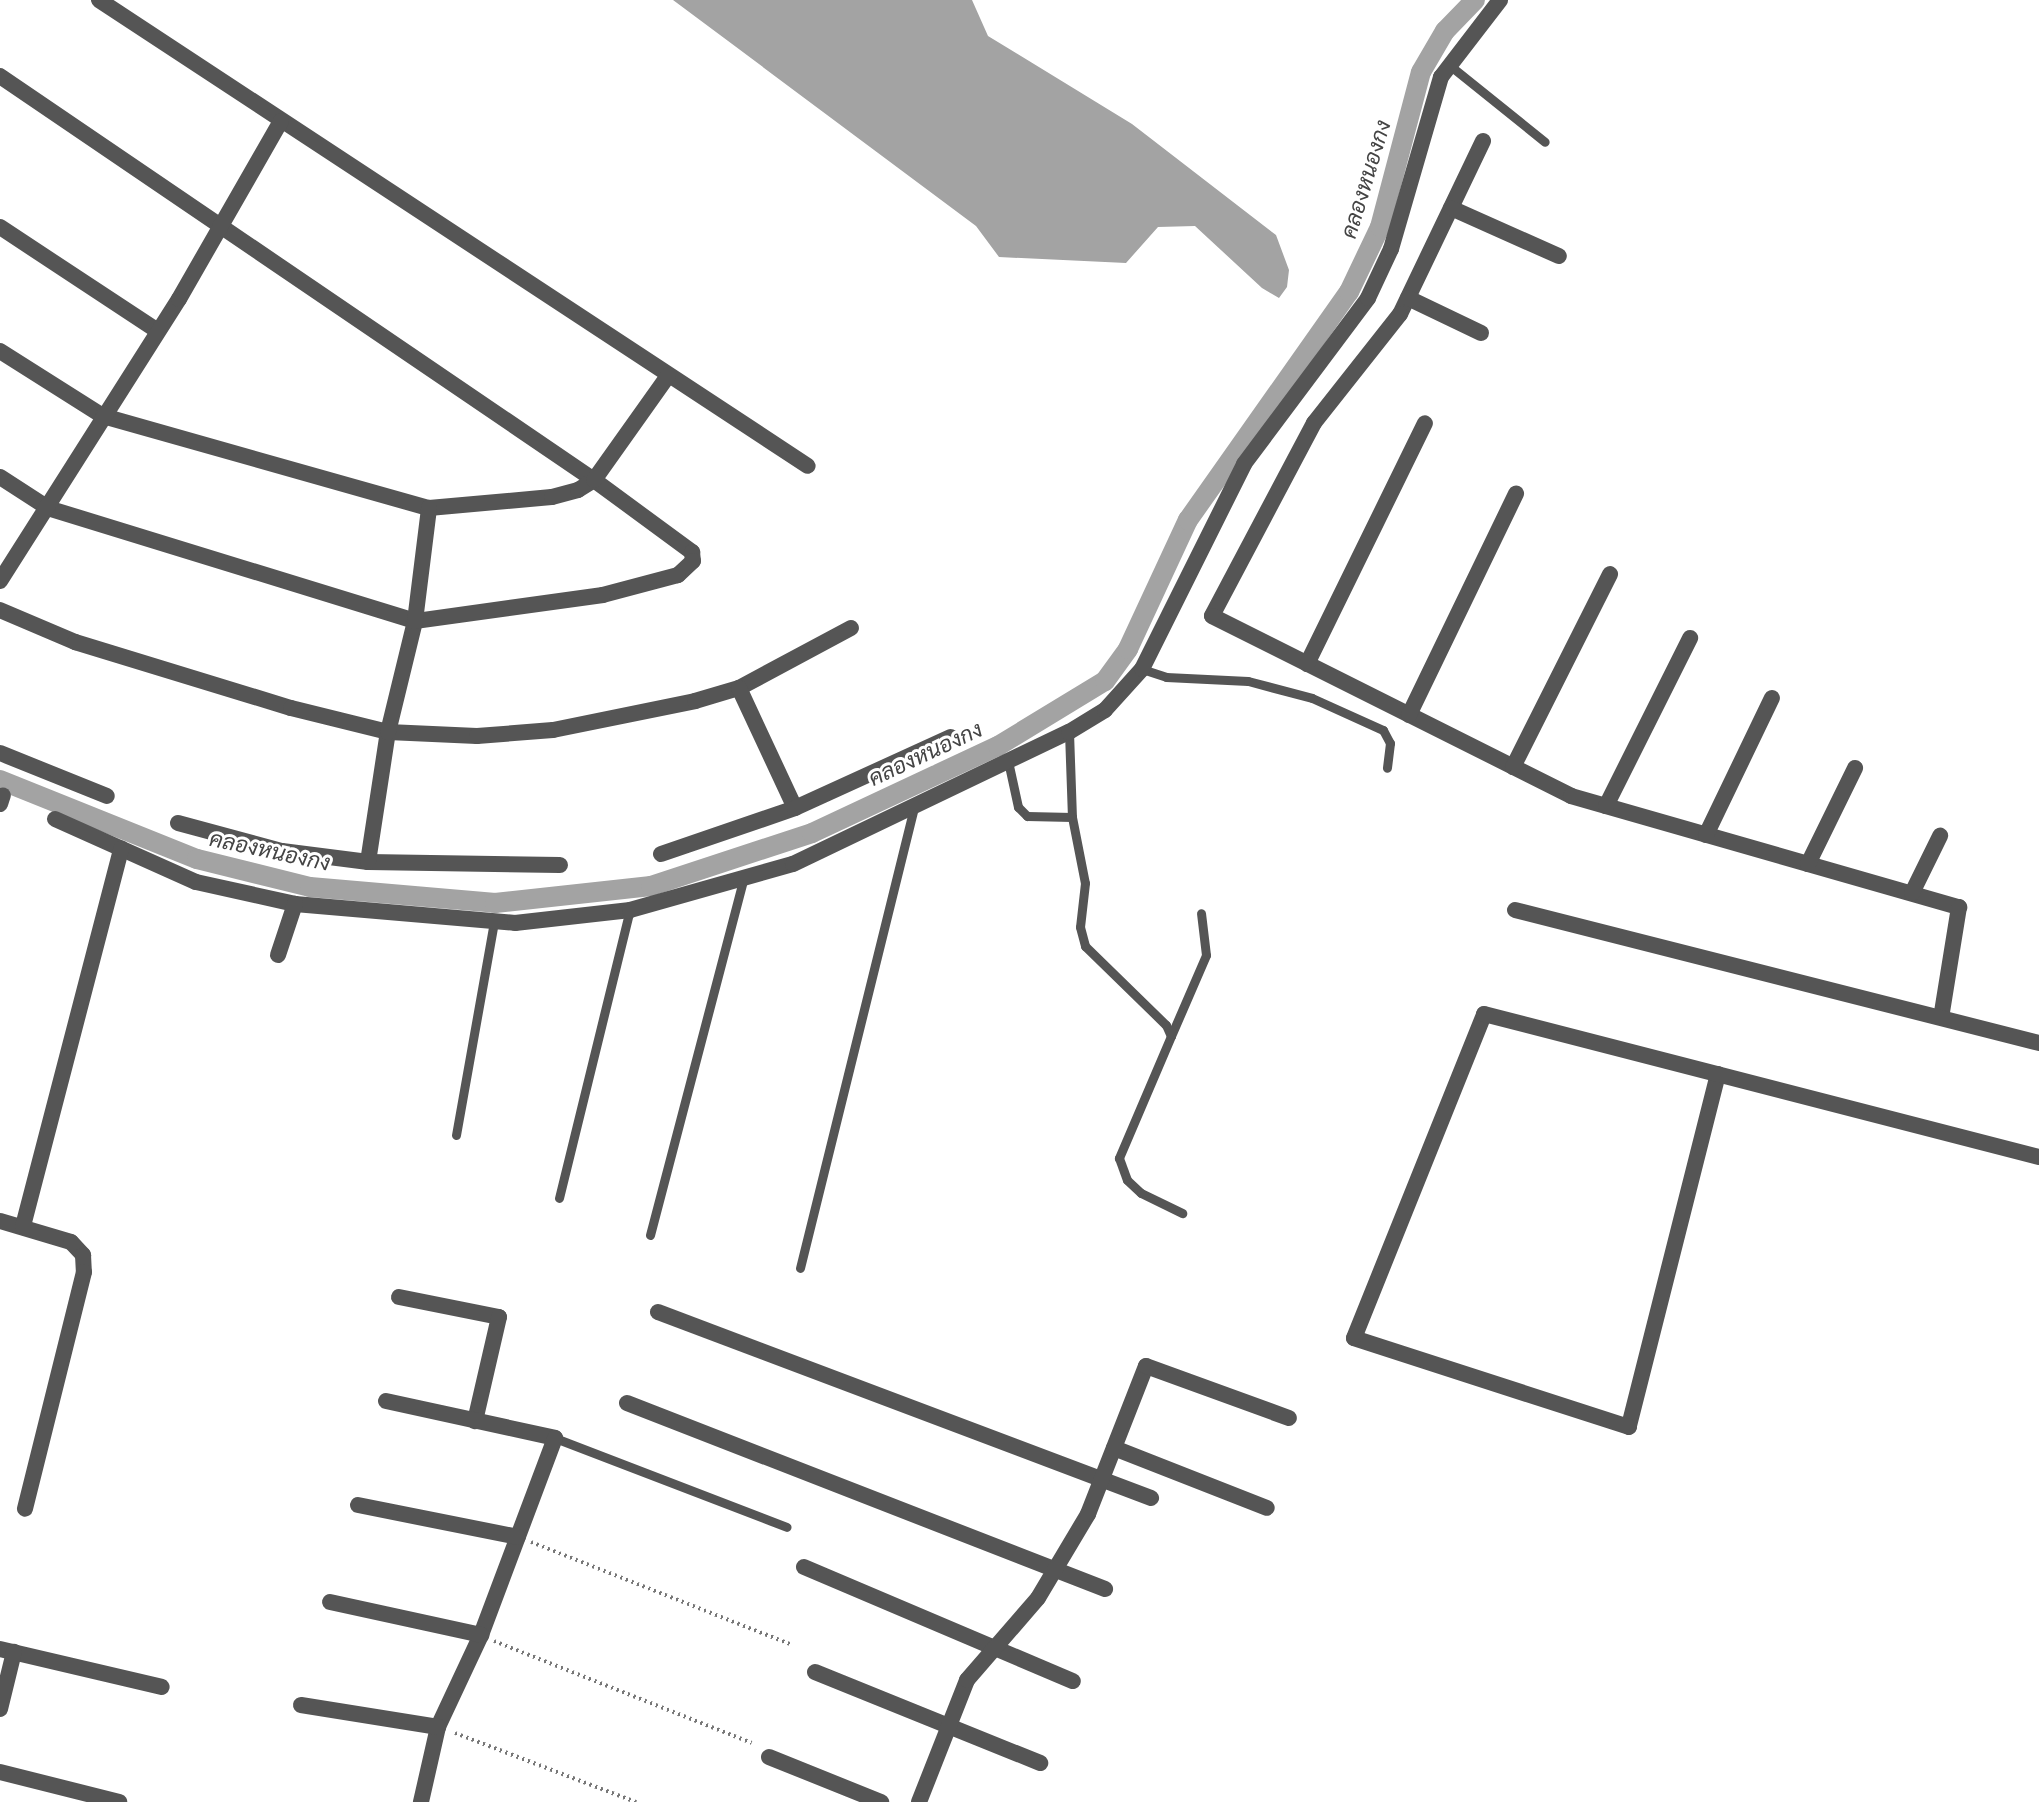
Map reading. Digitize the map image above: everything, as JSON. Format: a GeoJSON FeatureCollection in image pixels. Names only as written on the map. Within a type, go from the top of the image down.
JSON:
{"type":"FeatureCollection","features":[{"type":"Feature","properties":{"kind":"street"},"geometry":{"type":"LineString","coordinates":[[99,0],[808,466]]}},
{"type":"Feature","properties":{"kind":"street"},"geometry":{"type":"LineString","coordinates":[[55,819],[196,882],[295,904],[494,921],[630,910],[793,864],[1069,732],[1105,710],[1142,669],[1236,476],[1368,298],[1391,249],[1433,96],[1448,64],[1500,0]]}},
{"type":"Feature","properties":{"kind":"street"},"geometry":{"type":"LineString","coordinates":[[0,76],[594,480],[692,552],[688,569],[603,595],[415,621],[48,508],[0,477]]}},
{"type":"Feature","properties":{"kind":"street"},"geometry":{"type":"LineString","coordinates":[[0,581],[158,331],[281,121]]}},
{"type":"Feature","properties":{"kind":"street"},"geometry":{"type":"LineString","coordinates":[[1483,141],[1408,298],[1314,423],[1212,616],[1571,796],[1959,907],[1941,1018]]}},
{"type":"Feature","properties":{"kind":"street"},"geometry":{"type":"LineString","coordinates":[[1451,208],[1559,256]]}},
{"type":"Feature","properties":{"kind":"street"},"geometry":{"type":"LineString","coordinates":[[0,227],[158,331]]}},
{"type":"Feature","properties":{"kind":"street"},"geometry":{"type":"LineString","coordinates":[[1408,298],[1481,333]]}},
{"type":"Feature","properties":{"kind":"street"},"geometry":{"type":"LineString","coordinates":[[0,351],[103,416],[429,508],[552,497],[594,480],[668,376]]}},
{"type":"Feature","properties":{"kind":"street"},"geometry":{"type":"LineString","coordinates":[[1307,664],[1425,423]]}},
{"type":"Feature","properties":{"kind":"street"},"geometry":{"type":"LineString","coordinates":[[1409,715],[1516,494]]}},
{"type":"Feature","properties":{"kind":"street"},"geometry":{"type":"LineString","coordinates":[[368,862],[388,732],[415,621],[429,508]]}},
{"type":"Feature","properties":{"kind":"street"},"geometry":{"type":"LineString","coordinates":[[1513,767],[1610,574]]}},
{"type":"Feature","properties":{"kind":"street"},"geometry":{"type":"LineString","coordinates":[[0,610],[75,642],[388,732],[477,736],[553,730],[739,688],[851,628]]}},
{"type":"Feature","properties":{"kind":"street"},"geometry":{"type":"LineString","coordinates":[[1606,806],[1690,638]]}},
{"type":"Feature","properties":{"kind":"street"},"geometry":{"type":"LineString","coordinates":[[739,688],[795,808]]}},
{"type":"Feature","properties":{"kind":"street"},"geometry":{"type":"LineString","coordinates":[[1706,835],[1772,698]]}},
{"type":"Feature","properties":{"kind":"street"},"geometry":{"type":"LineString","coordinates":[[661,854],[795,808],[951,737]]}},
{"type":"Feature","properties":{"kind":"street"},"geometry":{"type":"LineString","coordinates":[[0,753],[107,796]]}},
{"type":"Feature","properties":{"kind":"street"},"geometry":{"type":"LineString","coordinates":[[1808,864],[1855,768]]}},
{"type":"Feature","properties":{"kind":"street"},"geometry":{"type":"LineString","coordinates":[[178,823],[282,851],[368,862],[560,865]]}},
{"type":"Feature","properties":{"kind":"street"},"geometry":{"type":"LineString","coordinates":[[1912,893],[1940,836]]}},
{"type":"Feature","properties":{"kind":"street"},"geometry":{"type":"LineString","coordinates":[[23,1226],[121,849]]}},
{"type":"Feature","properties":{"kind":"street"},"geometry":{"type":"LineString","coordinates":[[278,955],[295,904]]}},
{"type":"Feature","properties":{"kind":"street"},"geometry":{"type":"LineString","coordinates":[[1515,910],[2039,1043]]}},
{"type":"Feature","properties":{"kind":"street"},"geometry":{"type":"LineString","coordinates":[[1718,1074],[1629,1427],[1354,1338],[1484,1014],[1718,1074],[2039,1157]]}},
{"type":"Feature","properties":{"kind":"street"},"geometry":{"type":"LineString","coordinates":[[0,1221],[23,1226],[81,1248],[84,1272],[25,1509]]}},
{"type":"Feature","properties":{"kind":"street"},"geometry":{"type":"LineString","coordinates":[[399,1297],[499,1317],[475,1421]]}},
{"type":"Feature","properties":{"kind":"street"},"geometry":{"type":"LineString","coordinates":[[658,1312],[1151,1498]]}},
{"type":"Feature","properties":{"kind":"street"},"geometry":{"type":"LineString","coordinates":[[919,1802],[967,1680],[1055,1570],[1102,1480],[1146,1366],[1289,1418]]}},
{"type":"Feature","properties":{"kind":"street"},"geometry":{"type":"LineString","coordinates":[[386,1401],[555,1438],[481,1635],[438,1727],[421,1802]]}},
{"type":"Feature","properties":{"kind":"street"},"geometry":{"type":"LineString","coordinates":[[627,1403],[1105,1589]]}},
{"type":"Feature","properties":{"kind":"street"},"geometry":{"type":"LineString","coordinates":[[1114,1448],[1267,1508]]}},
{"type":"Feature","properties":{"kind":"street"},"geometry":{"type":"LineString","coordinates":[[358,1505],[518,1537]]}},
{"type":"Feature","properties":{"kind":"street"},"geometry":{"type":"LineString","coordinates":[[804,1567],[1073,1681]]}},
{"type":"Feature","properties":{"kind":"street"},"geometry":{"type":"LineString","coordinates":[[330,1602],[481,1635]]}},
{"type":"Feature","properties":{"kind":"street"},"geometry":{"type":"LineString","coordinates":[[0,1709],[7,1651],[162,1687]]}},
{"type":"Feature","properties":{"kind":"street"},"geometry":{"type":"LineString","coordinates":[[815,1672],[1040,1763]]}},
{"type":"Feature","properties":{"kind":"street"},"geometry":{"type":"LineString","coordinates":[[301,1705],[438,1727]]}},
{"type":"Feature","properties":{"kind":"street"},"geometry":{"type":"LineString","coordinates":[[769,1757],[881,1802]]}},
{"type":"Feature","properties":{"kind":"street"},"geometry":{"type":"LineString","coordinates":[[0,1772],[119,1802]]}},
{"type":"Feature","properties":{"kind":"lane"},"geometry":{"type":"LineString","coordinates":[[1448,64],[1545,142]]}},
{"type":"Feature","properties":{"kind":"lane"},"geometry":{"type":"LineString","coordinates":[[1142,669],[1166,677],[1248,681],[1312,698],[1383,730],[1390,743],[1387,768]]}},
{"type":"Feature","properties":{"kind":"lane"},"geometry":{"type":"LineString","coordinates":[[1069,732],[1072,817],[1082,856],[1080,927],[1085,946],[1166,1025],[1171,1036]]}},
{"type":"Feature","properties":{"kind":"lane"},"geometry":{"type":"LineString","coordinates":[[1008,761],[1018,807],[1027,816],[1072,817]]}},
{"type":"Feature","properties":{"kind":"lane"},"geometry":{"type":"LineString","coordinates":[[800,1268],[914,808]]}},
{"type":"Feature","properties":{"kind":"lane"},"geometry":{"type":"LineString","coordinates":[[650,1235],[744,877]]}},
{"type":"Feature","properties":{"kind":"lane"},"geometry":{"type":"LineString","coordinates":[[559,1198],[630,910]]}},
{"type":"Feature","properties":{"kind":"lane"},"geometry":{"type":"LineString","coordinates":[[1182,1213],[1141,1193],[1127,1180],[1119,1158],[1206,955],[1201,913]]}},
{"type":"Feature","properties":{"kind":"lane"},"geometry":{"type":"LineString","coordinates":[[456,1135],[494,921]]}},
{"type":"Feature","properties":{"kind":"lane"},"geometry":{"type":"LineString","coordinates":[[555,1438],[787,1527]]}},
{"type":"Feature","properties":{"kind":"path"},"geometry":{"type":"LineString","coordinates":[[518,1537],[792,1645]]}},
{"type":"Feature","properties":{"kind":"path"},"geometry":{"type":"LineString","coordinates":[[481,1635],[752,1743]]}},
{"type":"Feature","properties":{"kind":"path"},"geometry":{"type":"LineString","coordinates":[[438,1727],[636,1802]]}},
{"type":"Feature","properties":{"kind":"shaded area"},"geometry":{"type":"Polygon","coordinates":[[[673,0],[972,0],[988,36],[1132,124],[1276,235],[1289,270],[1287,287],[1279,298],[1262,288],[1195,226],[1158,227],[1126,263],[999,257],[976,226],[673,0]]]}},
{"type":"Feature","properties":{"kind":"waterway","name":"คลองหนองกง"},"geometry":{"type":"LineString","coordinates":[[0,780],[197,859],[310,887],[495,903],[651,886],[812,833],[998,746],[1105,681],[1128,649],[1188,520],[1349,292],[1380,227],[1421,72],[1445,31],[1475,0]]}}]}
